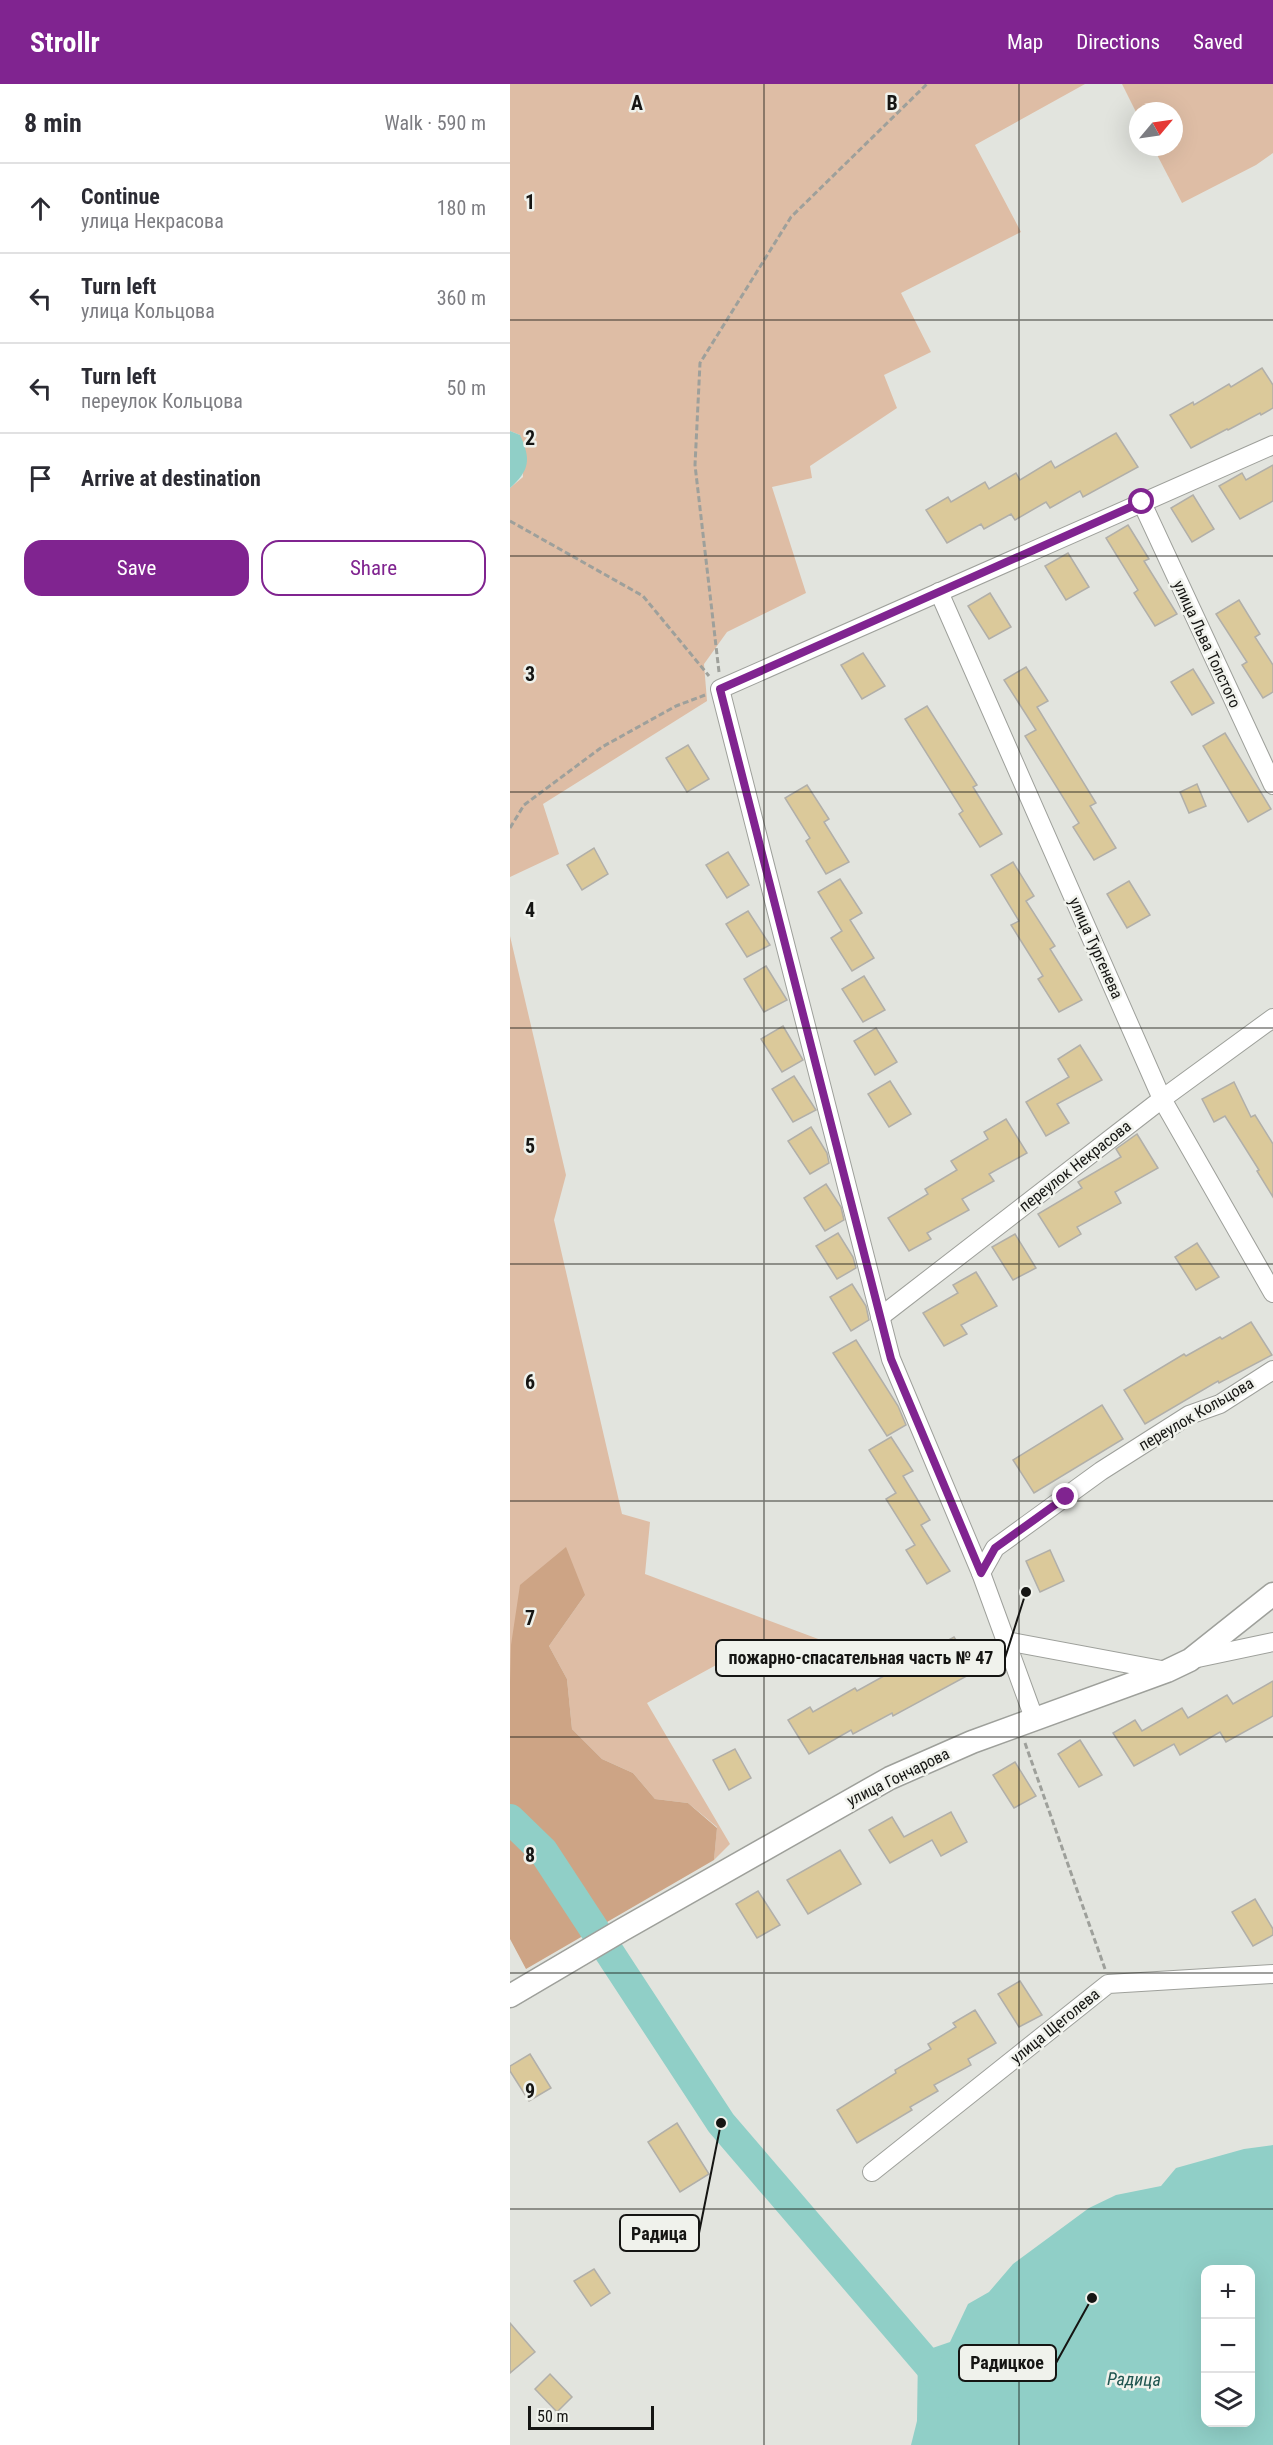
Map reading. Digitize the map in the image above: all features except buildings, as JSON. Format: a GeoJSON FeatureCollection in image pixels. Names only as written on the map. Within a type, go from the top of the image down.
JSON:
{"type":"FeatureCollection","features":[{"type":"Feature","properties":{"kind":"street"},"geometry":{"type":"LineString","coordinates":[[1026,1721],[1006,1641],[981,1573],[891,1359],[720,689],[1273,445]]}},
{"type":"Feature","properties":{"kind":"street","name":"улица Льва Толстого"},"geometry":{"type":"LineString","coordinates":[[1142,502],[1273,785]]}},
{"type":"Feature","properties":{"kind":"street","name":"улица Тургенева"},"geometry":{"type":"LineString","coordinates":[[939,592],[1162,1099],[1273,1293]]}},
{"type":"Feature","properties":{"kind":"street","name":"переулок Некрасова"},"geometry":{"type":"LineString","coordinates":[[880,1317],[1162,1099],[1273,1018]]}},
{"type":"Feature","properties":{"kind":"street","name":"переулок Кольцова"},"geometry":{"type":"LineString","coordinates":[[981,1573],[995,1548],[1101,1472],[1189,1415],[1220,1404],[1273,1370]]}},
{"type":"Feature","properties":{"kind":"street","name":"улица Гончарова"},"geometry":{"type":"LineString","coordinates":[[510,1996],[890,1778],[972,1742],[1167,1671],[1190,1660],[1273,1594]]}},
{"type":"Feature","properties":{"kind":"street"},"geometry":{"type":"LineString","coordinates":[[1006,1641],[1167,1671]]}},
{"type":"Feature","properties":{"kind":"street","name":"улица Гончарова"},"geometry":{"type":"LineString","coordinates":[[1190,1660],[1273,1642]]}},
{"type":"Feature","properties":{"kind":"street","name":"улица Щеголева"},"geometry":{"type":"LineString","coordinates":[[872,2172],[1110,1984],[1273,1974]]}},
{"type":"Feature","properties":{"kind":"path"},"geometry":{"type":"LineString","coordinates":[[720,689],[695,465],[700,363],[792,217],[927,84]]}},
{"type":"Feature","properties":{"kind":"path"},"geometry":{"type":"LineString","coordinates":[[510,521],[643,596],[720,689]]}},
{"type":"Feature","properties":{"kind":"path"},"geometry":{"type":"LineString","coordinates":[[510,828],[524,806],[602,747],[676,706],[720,689]]}},
{"type":"Feature","properties":{"kind":"path"},"geometry":{"type":"LineString","coordinates":[[1026,1721],[1110,1984]]}},
{"type":"Feature","properties":{"kind":"shaded area"},"geometry":{"type":"Polygon","coordinates":[[[510,84],[1085,84],[975,145],[1021,232],[901,293],[931,352],[884,375],[897,408],[810,466],[812,478],[772,487],[806,593],[727,632],[704,664],[707,701],[543,804],[559,854],[510,877],[510,488],[523,477],[520,435],[510,431],[510,84]]]}},
{"type":"Feature","properties":{"kind":"shaded area"},"geometry":{"type":"Polygon","coordinates":[[[1122,84],[1273,84],[1273,153],[1256,165],[1182,203],[1158,156],[1183,156],[1183,102],[1131,102],[1122,84]]]}},
{"type":"Feature","properties":{"kind":"shaded area"},"geometry":{"type":"Polygon","coordinates":[[[510,936],[566,1175],[554,1220],[622,1514],[650,1522],[645,1574],[829,1643],[780,1667],[728,1670],[718,1664],[647,1703],[730,1844],[714,1860],[717,1827],[688,1803],[655,1799],[633,1773],[602,1759],[572,1729],[567,1679],[549,1646],[585,1595],[510,1681],[510,936]]]}},
{"type":"Feature","properties":{"kind":"shaded area"},"geometry":{"type":"Polygon","coordinates":[[[566,1547],[585,1595],[549,1646],[567,1679],[572,1729],[602,1759],[633,1773],[655,1799],[688,1803],[717,1828],[714,1860],[526,1969],[510,1939],[511,1645],[520,1585],[566,1547]]]}},
{"type":"Feature","properties":{"kind":"water"},"geometry":{"type":"Polygon","coordinates":[[[510,431],[520,435],[526,451],[527,464],[522,476],[510,488],[510,431]]]}},
{"type":"Feature","properties":{"kind":"water"},"geometry":{"type":"Polygon","coordinates":[[[1273,2145],[1273,2445],[911,2445],[917,2421],[918,2353],[950,2342],[968,2304],[989,2292],[1013,2264],[1089,2208],[1116,2195],[1161,2186],[1176,2168],[1244,2149],[1273,2145]]]}},
{"type":"Feature","properties":{"kind":"waterway","name":"Радица"},"geometry":{"type":"LineString","coordinates":[[510,1819],[543,1851],[721,2123],[946,2383]]}},
{"type":"Feature","properties":{"kind":"place","name":"пожарно-спасательная часть № 47"},"geometry":{"type":"Point","coordinates":[1026,1592]}},
{"type":"Feature","properties":{"kind":"place","name":"Радица"},"geometry":{"type":"Point","coordinates":[721,2123]}},
{"type":"Feature","properties":{"kind":"place","name":"Радицкое"},"geometry":{"type":"Point","coordinates":[1092,2298]}},
{"type":"Feature","properties":{"kind":"route"},"geometry":{"type":"LineString","coordinates":[[1066,1497],[995,1548],[981,1573],[891,1359],[720,689],[1142,502]]}}]}
